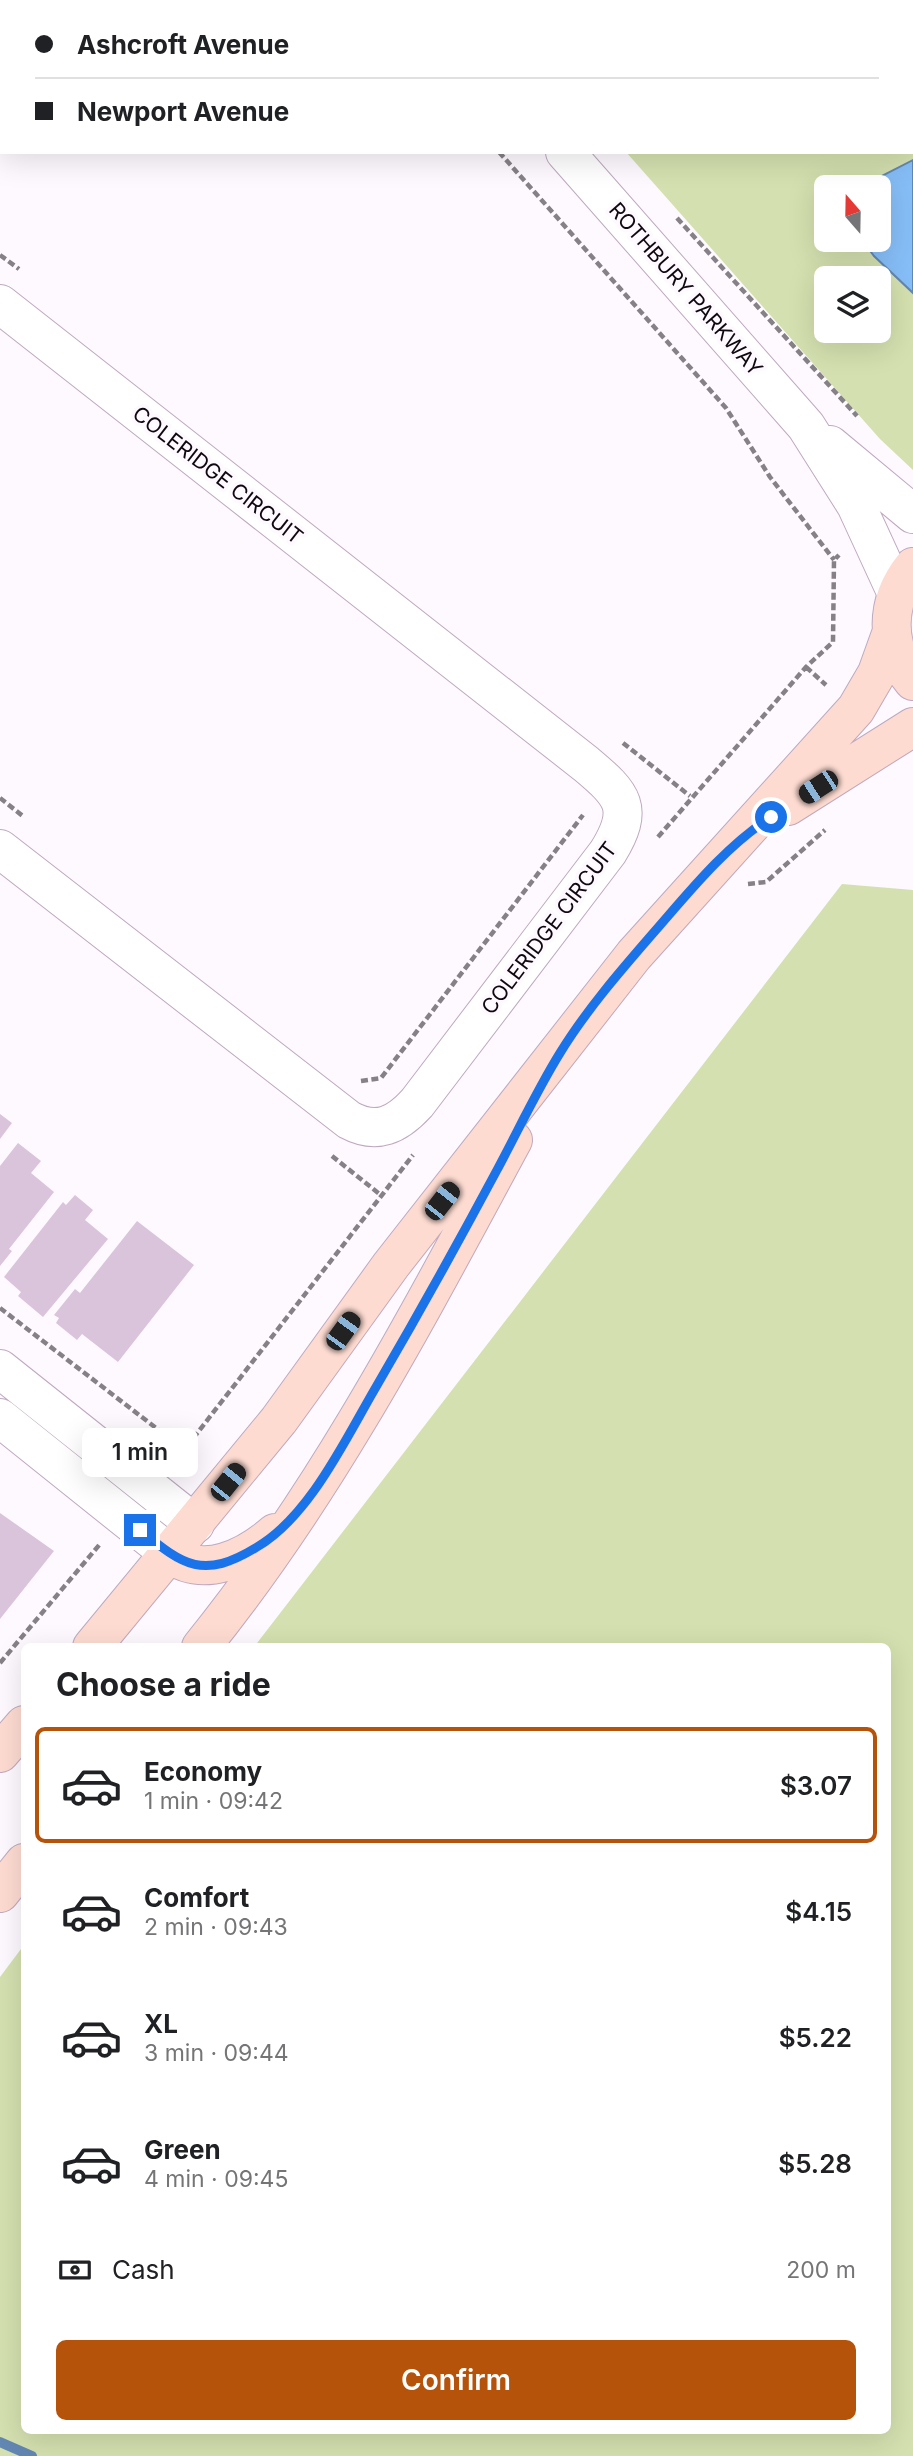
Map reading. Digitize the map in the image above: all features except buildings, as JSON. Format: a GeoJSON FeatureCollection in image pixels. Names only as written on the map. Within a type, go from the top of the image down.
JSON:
{"type":"FeatureCollection","features":[{"type":"Feature","properties":{"kind":"main road"},"geometry":{"type":"LineString","coordinates":[[905,580],[891,613],[891,634],[896,653],[913,681]]}},
{"type":"Feature","properties":{"kind":"main road"},"geometry":{"type":"LineString","coordinates":[[95,1643],[279,1420],[391,1265],[635,955],[691,889],[748,832],[856,709],[877,673],[891,634]]}},
{"type":"Feature","properties":{"kind":"main road"},"geometry":{"type":"LineString","coordinates":[[748,832],[913,727]]}},
{"type":"Feature","properties":{"kind":"main road"},"geometry":{"type":"LineString","coordinates":[[204,1643],[335,1456],[421,1311],[561,1052]]}},
{"type":"Feature","properties":{"kind":"main road"},"geometry":{"type":"LineString","coordinates":[[170,1554],[190,1565],[231,1561],[259,1546],[293,1517]]}},
{"type":"Feature","properties":{"kind":"main road"},"geometry":{"type":"LineString","coordinates":[[0,1753],[21,1728]]}},
{"type":"Feature","properties":{"kind":"main road"},"geometry":{"type":"LineString","coordinates":[[0,1893],[21,1867]]}},
{"type":"Feature","properties":{"kind":"street","name":"ROTHBURY PARKWAY"},"geometry":{"type":"LineString","coordinates":[[567,154],[806,426],[905,580]]}},
{"type":"Feature","properties":{"kind":"street","name":"COLERIDGE CIRCUIT"},"geometry":{"type":"LineString","coordinates":[[0,304],[586,764],[617,791],[624,810],[619,834],[608,852],[417,1103],[399,1119],[380,1128],[360,1126],[349,1120],[0,849]]}},
{"type":"Feature","properties":{"kind":"street","name":"ROTHBURY PARKWAY"},"geometry":{"type":"LineString","coordinates":[[806,426],[913,514]]}},
{"type":"Feature","properties":{"kind":"street"},"geometry":{"type":"LineString","coordinates":[[0,1369],[195,1524]]}},
{"type":"Feature","properties":{"kind":"street"},"geometry":{"type":"LineString","coordinates":[[0,1418],[170,1554]]}},
{"type":"Feature","properties":{"kind":"path"},"geometry":{"type":"LineString","coordinates":[[501,154],[726,408],[770,477],[834,560]]}},
{"type":"Feature","properties":{"kind":"path"},"geometry":{"type":"LineString","coordinates":[[673,213],[867,427]]}},
{"type":"Feature","properties":{"kind":"path"},"geometry":{"type":"LineString","coordinates":[[0,798],[33,824]]}},
{"type":"Feature","properties":{"kind":"path"},"geometry":{"type":"LineString","coordinates":[[360,1082],[381,1078],[586,811]]}},
{"type":"Feature","properties":{"kind":"path"},"geometry":{"type":"LineString","coordinates":[[0,1308],[186,1451]]}},
{"type":"Feature","properties":{"kind":"green space"},"geometry":{"type":"Polygon","coordinates":[[[628,154],[913,154],[913,470],[880,439],[628,154]]]}},
{"type":"Feature","properties":{"kind":"green space"},"geometry":{"type":"Polygon","coordinates":[[[842,884],[913,890],[913,2456],[0,2456],[0,1977],[21,1949],[21,2434],[891,2434],[891,1643],[257,1643],[842,884]]]}},
{"type":"Feature","properties":{"kind":"water"},"geometry":{"type":"Polygon","coordinates":[[[913,160],[913,293],[891,272],[891,266],[885,266],[871,252],[891,252],[891,175],[884,175],[913,160]]]}},
{"type":"Feature","properties":{"kind":"waterway"},"geometry":{"type":"LineString","coordinates":[[0,2442],[32,2456]]}},
{"type":"Feature","properties":{"kind":"route"},"geometry":{"type":"LineString","coordinates":[[140,1530],[179,1561],[204,1566],[231,1561],[259,1546],[293,1517],[335,1456],[421,1311],[561,1052],[635,955],[691,889],[748,832],[771,817]]}}]}
